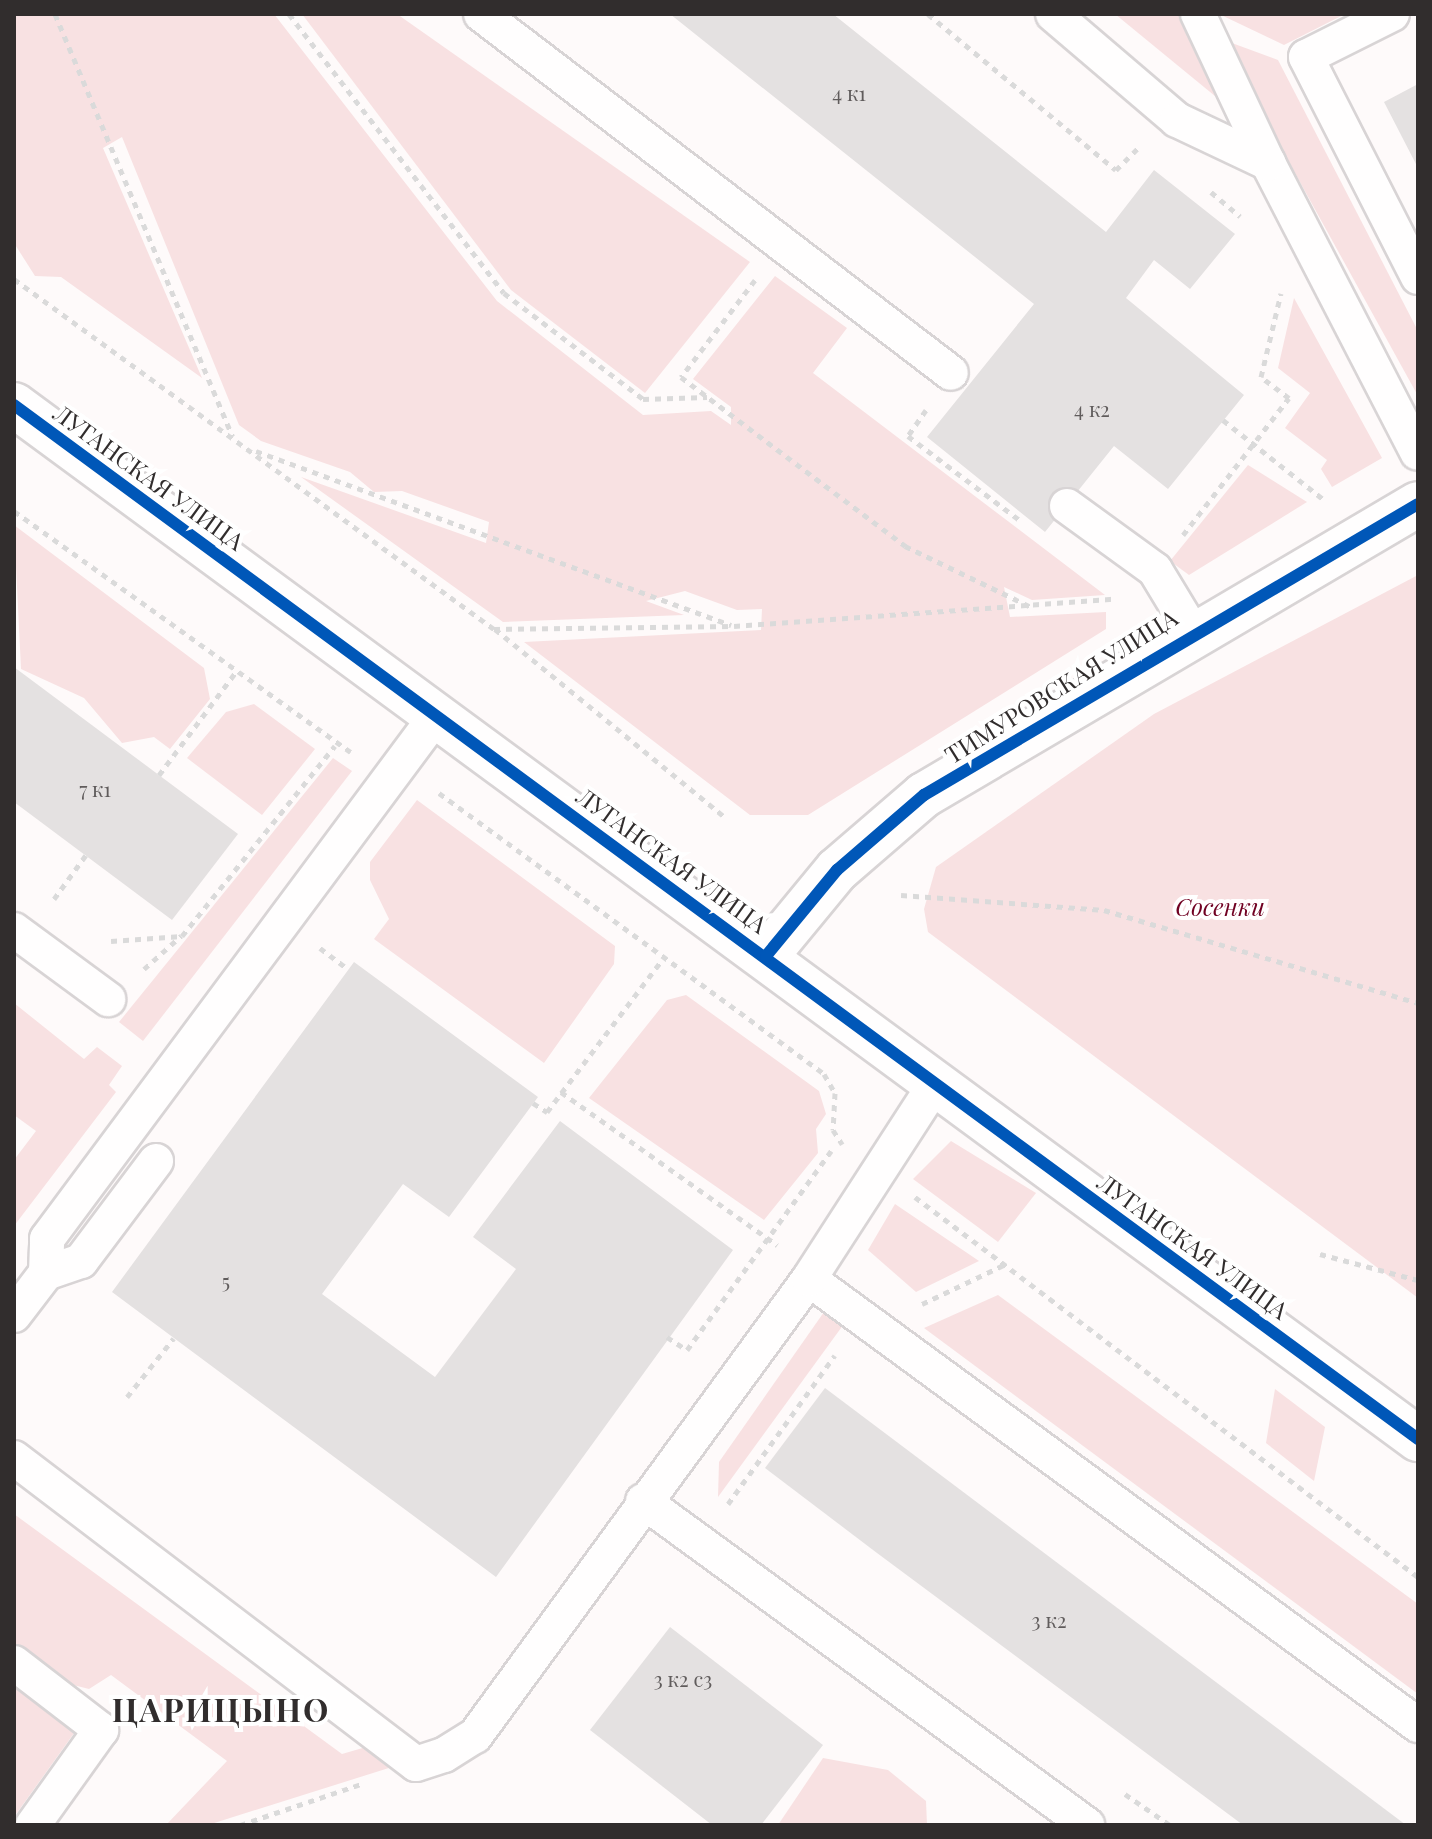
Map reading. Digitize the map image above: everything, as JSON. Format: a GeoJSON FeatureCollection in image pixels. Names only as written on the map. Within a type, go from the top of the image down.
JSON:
{"type":"FeatureCollection","features":[{"type":"Feature","properties":{"kind":"main road","name":"ЛУГАНСКАЯ УЛИЦА"},"geometry":{"type":"LineString","coordinates":[[14,405],[1418,1439]]}},
{"type":"Feature","properties":{"kind":"main road","name":"ТИМУРОВСКАЯ УЛИЦА"},"geometry":{"type":"LineString","coordinates":[[766,956],[837,870],[924,795],[1192,631],[1418,504]]}},
{"type":"Feature","properties":{"kind":"lane"},"geometry":{"type":"LineString","coordinates":[[481,14],[951,373]]}},
{"type":"Feature","properties":{"kind":"lane"},"geometry":{"type":"LineString","coordinates":[[1053,14],[1177,120],[1268,163]]}},
{"type":"Feature","properties":{"kind":"lane"},"geometry":{"type":"LineString","coordinates":[[1198,14],[1268,163],[1418,453]]}},
{"type":"Feature","properties":{"kind":"lane"},"geometry":{"type":"LineString","coordinates":[[1392,14],[1306,57],[1418,277]]}},
{"type":"Feature","properties":{"kind":"lane"},"geometry":{"type":"LineString","coordinates":[[1067,506],[1155,570],[1192,631]]}},
{"type":"Feature","properties":{"kind":"lane"},"geometry":{"type":"LineString","coordinates":[[46,1273],[47,1239],[436,716]]}},
{"type":"Feature","properties":{"kind":"lane"},"geometry":{"type":"LineString","coordinates":[[19,933],[108,999]]}},
{"type":"Feature","properties":{"kind":"lane"},"geometry":{"type":"LineString","coordinates":[[14,1458],[416,1764],[475,1736],[643,1501],[812,1275],[935,1084]]}},
{"type":"Feature","properties":{"kind":"lane"},"geometry":{"type":"LineString","coordinates":[[14,1315],[46,1273],[81,1261],[156,1161]]}},
{"type":"Feature","properties":{"kind":"lane"},"geometry":{"type":"LineString","coordinates":[[812,1275],[1418,1725]]}},
{"type":"Feature","properties":{"kind":"lane"},"geometry":{"type":"LineString","coordinates":[[643,1501],[1087,1825]]}},
{"type":"Feature","properties":{"kind":"lane"},"geometry":{"type":"LineString","coordinates":[[14,1663],[101,1730],[33,1825]]}},
{"type":"Feature","properties":{"kind":"path"},"geometry":{"type":"LineString","coordinates":[[55,14],[232,437]]}},
{"type":"Feature","properties":{"kind":"path"},"geometry":{"type":"LineString","coordinates":[[289,14],[504,293],[580,347],[643,399],[707,397]]}},
{"type":"Feature","properties":{"kind":"path"},"geometry":{"type":"LineString","coordinates":[[928,14],[1116,170],[1141,145],[1157,145]]}},
{"type":"Feature","properties":{"kind":"path"},"geometry":{"type":"LineString","coordinates":[[1205,187],[1253,228]]}},
{"type":"Feature","properties":{"kind":"path"},"geometry":{"type":"LineString","coordinates":[[1155,570],[1289,398],[1261,377],[1298,222]]}},
{"type":"Feature","properties":{"kind":"path"},"geometry":{"type":"LineString","coordinates":[[14,279],[494,629],[725,817]]}},
{"type":"Feature","properties":{"kind":"path"},"geometry":{"type":"LineString","coordinates":[[732,310],[681,377],[905,546],[1032,608]]}},
{"type":"Feature","properties":{"kind":"path"},"geometry":{"type":"LineString","coordinates":[[951,373],[908,436],[1034,532]]}},
{"type":"Feature","properties":{"kind":"path"},"geometry":{"type":"LineString","coordinates":[[1223,420],[1326,502]]}},
{"type":"Feature","properties":{"kind":"path"},"geometry":{"type":"LineString","coordinates":[[248,447],[734,626]]}},
{"type":"Feature","properties":{"kind":"path"},"geometry":{"type":"LineString","coordinates":[[14,511],[335,746],[399,768],[665,956],[824,1074],[835,1093],[838,1141],[687,1350],[667,1337]]}},
{"type":"Feature","properties":{"kind":"path"},"geometry":{"type":"LineString","coordinates":[[494,629],[734,626],[1032,608],[1122,599],[1109,589]]}},
{"type":"Feature","properties":{"kind":"path"},"geometry":{"type":"LineString","coordinates":[[159,775],[235,673]]}},
{"type":"Feature","properties":{"kind":"path"},"geometry":{"type":"LineString","coordinates":[[105,942],[182,936],[335,746]]}},
{"type":"Feature","properties":{"kind":"path"},"geometry":{"type":"LineString","coordinates":[[19,933],[86,855]]}},
{"type":"Feature","properties":{"kind":"path"},"geometry":{"type":"LineString","coordinates":[[901,895],[1104,910],[1418,1003]]}},
{"type":"Feature","properties":{"kind":"path"},"geometry":{"type":"LineString","coordinates":[[533,1103],[547,1112],[665,956]]}},
{"type":"Feature","properties":{"kind":"path"},"geometry":{"type":"LineString","coordinates":[[340,963],[348,969]]}},
{"type":"Feature","properties":{"kind":"path"},"geometry":{"type":"LineString","coordinates":[[561,1092],[767,1238],[812,1275]]}},
{"type":"Feature","properties":{"kind":"path"},"geometry":{"type":"LineString","coordinates":[[838,1141],[1008,1263],[1418,1577]]}},
{"type":"Feature","properties":{"kind":"path"},"geometry":{"type":"LineString","coordinates":[[1320,1254],[1418,1280]]}},
{"type":"Feature","properties":{"kind":"path"},"geometry":{"type":"LineString","coordinates":[[732,1514],[726,1498],[872,1321],[1008,1263]]}},
{"type":"Feature","properties":{"kind":"path"},"geometry":{"type":"LineString","coordinates":[[127,1397],[174,1338]]}},
{"type":"Feature","properties":{"kind":"path"},"geometry":{"type":"LineString","coordinates":[[240,1825],[382,1776]]}},
{"type":"Feature","properties":{"kind":"path"},"geometry":{"type":"LineString","coordinates":[[1118,1788],[1170,1825]]}},
{"type":"Feature","properties":{"kind":"green space"},"geometry":{"type":"Polygon","coordinates":[[[14,14],[274,14],[497,301],[643,415],[711,411],[731,425],[731,407],[693,379],[775,276],[847,328],[813,373],[1105,595],[1032,600],[1004,587],[1010,617],[1106,612],[1106,629],[808,815],[750,815],[524,642],[761,630],[762,609],[737,610],[685,591],[646,601],[684,615],[503,622],[301,477],[486,543],[489,522],[402,491],[374,492],[350,472],[261,441],[239,425],[122,137],[103,148],[202,378],[61,277],[35,276],[14,243],[14,14]]]}},
{"type":"Feature","properties":{"kind":"green space"},"geometry":{"type":"Polygon","coordinates":[[[302,14],[397,14],[750,262],[645,393],[511,290],[302,14]]]}},
{"type":"Feature","properties":{"kind":"green space"},"geometry":{"type":"Polygon","coordinates":[[[1115,14],[1181,14],[1221,101],[1115,14]]]}},
{"type":"Feature","properties":{"kind":"green space"},"geometry":{"type":"Polygon","coordinates":[[[1219,14],[1345,14],[1284,45],[1219,14]]]}},
{"type":"Feature","properties":{"kind":"green space"},"geometry":{"type":"Polygon","coordinates":[[[1221,39],[1278,60],[1418,331],[1418,396],[1221,39]]]}},
{"type":"Feature","properties":{"kind":"green space"},"geometry":{"type":"Polygon","coordinates":[[[1294,298],[1382,458],[1332,487],[1321,469],[1327,460],[1285,428],[1310,393],[1278,368],[1294,298]]]}},
{"type":"Feature","properties":{"kind":"green space"},"geometry":{"type":"Polygon","coordinates":[[[1248,465],[1307,502],[1189,575],[1170,561],[1248,465]]]}},
{"type":"Feature","properties":{"kind":"green space"},"geometry":{"type":"Polygon","coordinates":[[[14,525],[204,668],[210,699],[170,749],[154,737],[122,743],[84,698],[21,669],[14,525]]]}},
{"type":"Feature","properties":{"kind":"green space","name":"Сосенки"},"geometry":{"type":"Polygon","coordinates":[[[1418,575],[1418,1298],[928,932],[924,909],[936,867],[1154,714],[1418,575]]]}},
{"type":"Feature","properties":{"kind":"green space"},"geometry":{"type":"Polygon","coordinates":[[[254,704],[315,749],[262,815],[187,758],[226,712],[254,704]]]}},
{"type":"Feature","properties":{"kind":"green space"},"geometry":{"type":"Polygon","coordinates":[[[333,758],[352,771],[143,1041],[119,1022],[333,758]]]}},
{"type":"Feature","properties":{"kind":"green space"},"geometry":{"type":"Polygon","coordinates":[[[417,800],[615,946],[614,964],[544,1063],[374,939],[389,919],[370,880],[370,862],[417,800]]]}},
{"type":"Feature","properties":{"kind":"green space"},"geometry":{"type":"Polygon","coordinates":[[[686,995],[819,1091],[826,1114],[816,1129],[818,1153],[764,1220],[589,1098],[667,1000],[686,995]]]}},
{"type":"Feature","properties":{"kind":"green space"},"geometry":{"type":"Polygon","coordinates":[[[14,1003],[84,1059],[97,1047],[122,1066],[109,1085],[116,1092],[14,1226],[14,1160],[36,1131],[14,1115],[14,1003]]]}},
{"type":"Feature","properties":{"kind":"green space"},"geometry":{"type":"Polygon","coordinates":[[[951,1141],[1036,1193],[998,1242],[913,1179],[951,1141]]]}},
{"type":"Feature","properties":{"kind":"green space"},"geometry":{"type":"Polygon","coordinates":[[[895,1204],[979,1261],[916,1292],[868,1250],[895,1204]]]}},
{"type":"Feature","properties":{"kind":"green space"},"geometry":{"type":"Polygon","coordinates":[[[998,1295],[1418,1604],[1418,1694],[924,1328],[998,1295]]]}},
{"type":"Feature","properties":{"kind":"green space"},"geometry":{"type":"Polygon","coordinates":[[[824,1312],[849,1317],[718,1497],[719,1462],[824,1312]]]}},
{"type":"Feature","properties":{"kind":"green space"},"geometry":{"type":"Polygon","coordinates":[[[1275,1389],[1325,1427],[1314,1481],[1266,1443],[1275,1389]]]}},
{"type":"Feature","properties":{"kind":"green space"},"geometry":{"type":"Polygon","coordinates":[[[14,1514],[342,1754],[366,1747],[392,1767],[208,1825],[166,1825],[227,1761],[111,1675],[89,1689],[14,1670],[14,1514]]]}},
{"type":"Feature","properties":{"kind":"green space"},"geometry":{"type":"Polygon","coordinates":[[[14,1681],[77,1729],[14,1817],[15,1766],[14,1681]]]}},
{"type":"Feature","properties":{"kind":"green space"},"geometry":{"type":"Polygon","coordinates":[[[823,1758],[888,1770],[926,1801],[927,1825],[778,1825],[823,1758]]]}},
{"type":"Feature","properties":{"kind":"building"},"geometry":{"type":"Polygon","coordinates":[[[670,14],[833,14],[1106,232],[1154,170],[1235,234],[1190,289],[1154,260],[1126,298],[1244,395],[1168,489],[1114,446],[1045,532],[927,437],[1034,304],[670,14]]]}},
{"type":"Feature","properties":{"kind":"building"},"geometry":{"type":"Polygon","coordinates":[[[1418,84],[1418,168],[1384,102],[1418,84]]]}},
{"type":"Feature","properties":{"kind":"building"},"geometry":{"type":"Polygon","coordinates":[[[14,667],[238,834],[172,920],[14,802],[14,667]]]}},
{"type":"Feature","properties":{"kind":"building"},"geometry":{"type":"Polygon","coordinates":[[[354,962],[538,1097],[449,1217],[403,1184],[322,1294],[435,1377],[516,1269],[473,1237],[560,1121],[733,1250],[496,1577],[112,1292],[354,962]]]}},
{"type":"Feature","properties":{"kind":"building"},"geometry":{"type":"Polygon","coordinates":[[[825,1388],[1406,1825],[1243,1825],[877,1553],[765,1468],[825,1388]]]}},
{"type":"Feature","properties":{"kind":"building"},"geometry":{"type":"Polygon","coordinates":[[[670,1627],[823,1745],[761,1825],[712,1825],[590,1730],[670,1627]]]}},
{"type":"Feature","properties":{"kind":"cycle path"},"geometry":{"type":"LineString","coordinates":[[14,405],[1418,1439]]}},
{"type":"Feature","properties":{"kind":"cycle path"},"geometry":{"type":"LineString","coordinates":[[766,956],[837,870],[924,795],[1418,504]]}},
{"type":"Feature","properties":{"kind":"district","name":"ЦАРИЦЫНО"},"geometry":{"type":"Point","coordinates":[221,1709]}}]}
